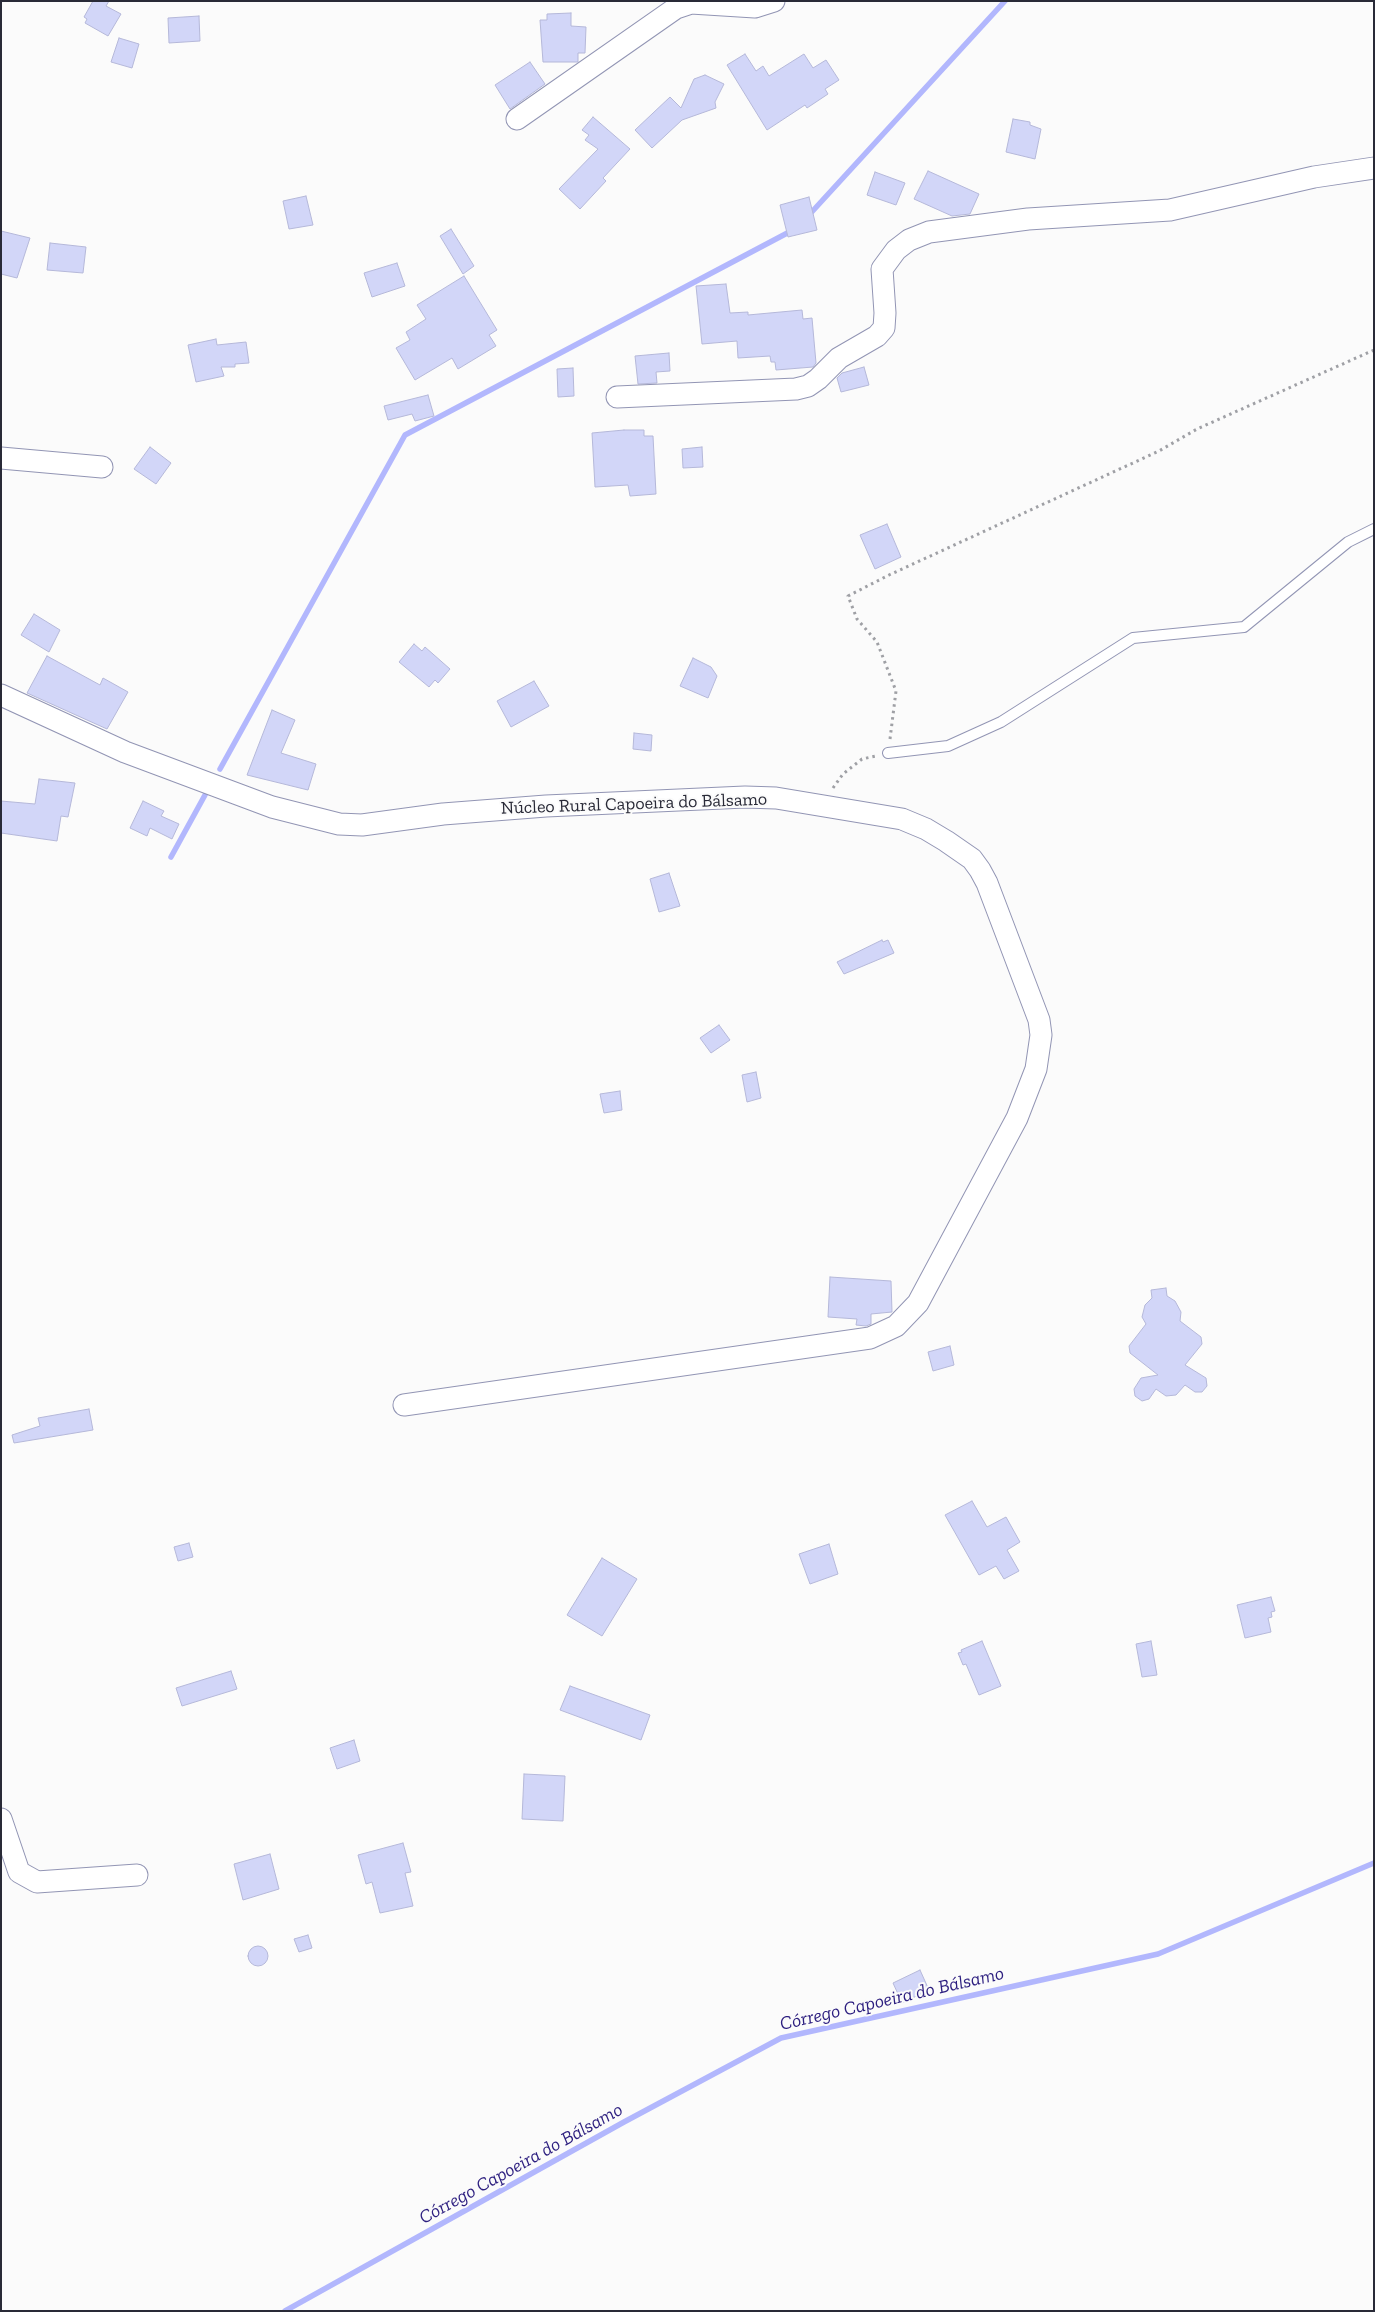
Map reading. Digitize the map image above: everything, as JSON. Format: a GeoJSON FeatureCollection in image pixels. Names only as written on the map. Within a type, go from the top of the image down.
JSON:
{"type":"FeatureCollection","features":[{"type":"Feature","properties":{"kind":"street"},"geometry":{"type":"LineString","coordinates":[[517,119],[676,8],[691,3],[755,7],[774,1]]}},
{"type":"Feature","properties":{"kind":"street"},"geometry":{"type":"LineString","coordinates":[[617,397],[796,389],[808,386],[818,379],[839,358],[877,336],[884,328],[882,268],[896,250],[909,240],[929,232],[1028,219],[1170,210],[1314,177],[1374,168]]}},
{"type":"Feature","properties":{"kind":"street"},"geometry":{"type":"LineString","coordinates":[[1,458],[102,467]]}},
{"type":"Feature","properties":{"kind":"street","name":"Núcleo Rural Capoeira do Bálsamo"},"geometry":{"type":"LineString","coordinates":[[1,695],[125,752],[272,807],[340,824],[362,825],[443,814],[546,806],[745,797],[776,798],[823,804],[902,819],[926,829],[972,859],[987,883],[1039,1020],[1041,1035],[1040,1051],[1030,1090],[980,1190],[918,1303],[896,1326],[870,1338],[404,1405]]}},
{"type":"Feature","properties":{"kind":"street"},"geometry":{"type":"LineString","coordinates":[[1,1820],[19,1872],[37,1882],[137,1875]]}},
{"type":"Feature","properties":{"kind":"lane"},"geometry":{"type":"LineString","coordinates":[[888,753],[948,746],[1001,722],[1133,638],[1244,627],[1348,542],[1374,530]]}},
{"type":"Feature","properties":{"kind":"path"},"geometry":{"type":"LineString","coordinates":[[823,804],[843,774],[862,759],[888,753],[896,691],[877,642],[856,619],[848,596],[889,575],[1159,451],[1197,429],[1374,350]]}},
{"type":"Feature","properties":{"kind":"building"},"geometry":{"type":"Polygon","coordinates":[[[93,1],[109,1],[106,6],[121,14],[108,36],[85,23],[87,19],[84,17],[93,1]]]}},
{"type":"Feature","properties":{"kind":"building"},"geometry":{"type":"Polygon","coordinates":[[[571,13],[571,26],[586,27],[585,53],[578,53],[578,62],[543,62],[540,20],[547,20],[547,14],[571,13]]]}},
{"type":"Feature","properties":{"kind":"building"},"geometry":{"type":"Polygon","coordinates":[[[199,16],[200,41],[169,43],[168,18],[199,16]]]}},
{"type":"Feature","properties":{"kind":"building"},"geometry":{"type":"Polygon","coordinates":[[[119,38],[139,44],[132,68],[111,62],[119,38]]]}},
{"type":"Feature","properties":{"kind":"building"},"geometry":{"type":"Polygon","coordinates":[[[745,54],[756,71],[763,66],[769,76],[804,54],[813,68],[826,60],[839,80],[825,89],[828,94],[807,108],[805,105],[767,130],[727,65],[745,54]]]}},
{"type":"Feature","properties":{"kind":"building"},"geometry":{"type":"Polygon","coordinates":[[[530,62],[545,84],[510,109],[495,85],[530,62]]]}},
{"type":"Feature","properties":{"kind":"building"},"geometry":{"type":"Polygon","coordinates":[[[705,75],[724,84],[715,102],[716,108],[682,120],[652,148],[635,130],[670,97],[681,108],[694,79],[705,75]]]}},
{"type":"Feature","properties":{"kind":"building"},"geometry":{"type":"Polygon","coordinates":[[[593,117],[630,149],[603,178],[606,181],[580,209],[559,189],[598,149],[585,140],[589,135],[582,130],[593,117]]]}},
{"type":"Feature","properties":{"kind":"building"},"geometry":{"type":"Polygon","coordinates":[[[1013,119],[1030,122],[1030,125],[1041,129],[1035,159],[1006,152],[1013,119]]]}},
{"type":"Feature","properties":{"kind":"building"},"geometry":{"type":"Polygon","coordinates":[[[928,171],[979,194],[970,214],[952,216],[914,199],[928,171]]]}},
{"type":"Feature","properties":{"kind":"building"},"geometry":{"type":"Polygon","coordinates":[[[875,172],[905,183],[896,205],[867,195],[875,172]]]}},
{"type":"Feature","properties":{"kind":"building"},"geometry":{"type":"Polygon","coordinates":[[[306,196],[313,225],[289,229],[283,201],[306,196]]]}},
{"type":"Feature","properties":{"kind":"building"},"geometry":{"type":"Polygon","coordinates":[[[809,197],[817,230],[788,237],[780,205],[809,197]]]}},
{"type":"Feature","properties":{"kind":"building"},"geometry":{"type":"Polygon","coordinates":[[[451,229],[474,266],[463,274],[440,236],[451,229]]]}},
{"type":"Feature","properties":{"kind":"building"},"geometry":{"type":"Polygon","coordinates":[[[1,231],[30,238],[17,278],[1,274],[1,231]]]}},
{"type":"Feature","properties":{"kind":"building"},"geometry":{"type":"Polygon","coordinates":[[[50,243],[86,247],[83,273],[47,270],[50,243]]]}},
{"type":"Feature","properties":{"kind":"building"},"geometry":{"type":"Polygon","coordinates":[[[397,263],[405,286],[372,297],[364,273],[397,263]]]}},
{"type":"Feature","properties":{"kind":"building"},"geometry":{"type":"Polygon","coordinates":[[[464,276],[497,330],[489,335],[496,346],[458,369],[452,358],[415,380],[396,348],[410,340],[406,332],[426,319],[417,305],[464,276]]]}},
{"type":"Feature","properties":{"kind":"building"},"geometry":{"type":"Polygon","coordinates":[[[726,284],[730,313],[748,312],[748,315],[802,310],[803,319],[812,318],[816,363],[813,367],[776,370],[775,362],[771,362],[770,356],[738,358],[737,341],[702,344],[696,286],[726,284]]]}},
{"type":"Feature","properties":{"kind":"building"},"geometry":{"type":"Polygon","coordinates":[[[216,339],[217,345],[246,342],[249,363],[235,364],[235,367],[221,367],[224,376],[196,382],[188,345],[216,339]]]}},
{"type":"Feature","properties":{"kind":"building"},"geometry":{"type":"Polygon","coordinates":[[[669,353],[670,371],[656,372],[657,383],[638,384],[635,356],[669,353]]]}},
{"type":"Feature","properties":{"kind":"building"},"geometry":{"type":"Polygon","coordinates":[[[864,367],[869,385],[841,392],[837,378],[842,373],[864,367]]]}},
{"type":"Feature","properties":{"kind":"building"},"geometry":{"type":"Polygon","coordinates":[[[573,368],[574,396],[558,397],[557,369],[573,368]]]}},
{"type":"Feature","properties":{"kind":"building"},"geometry":{"type":"Polygon","coordinates":[[[428,395],[434,416],[415,421],[412,414],[388,420],[384,406],[428,395]]]}},
{"type":"Feature","properties":{"kind":"building"},"geometry":{"type":"Polygon","coordinates":[[[644,430],[644,436],[653,436],[656,494],[630,496],[628,485],[595,487],[592,433],[644,430]]]}},
{"type":"Feature","properties":{"kind":"building"},"geometry":{"type":"Polygon","coordinates":[[[150,447],[171,463],[156,484],[134,469],[150,447]]]}},
{"type":"Feature","properties":{"kind":"building"},"geometry":{"type":"Polygon","coordinates":[[[702,447],[703,467],[683,468],[682,449],[702,447]]]}},
{"type":"Feature","properties":{"kind":"building"},"geometry":{"type":"Polygon","coordinates":[[[887,524],[901,557],[875,569],[860,535],[887,524]]]}},
{"type":"Feature","properties":{"kind":"building"},"geometry":{"type":"Polygon","coordinates":[[[34,614],[60,630],[49,652],[21,635],[34,614]]]}},
{"type":"Feature","properties":{"kind":"building"},"geometry":{"type":"Polygon","coordinates":[[[414,644],[422,651],[425,647],[450,669],[438,683],[435,680],[429,687],[399,662],[414,644]]]}},
{"type":"Feature","properties":{"kind":"building"},"geometry":{"type":"Polygon","coordinates":[[[47,656],[100,685],[103,678],[128,692],[107,729],[27,693],[47,656]]]}},
{"type":"Feature","properties":{"kind":"building"},"geometry":{"type":"Polygon","coordinates":[[[693,658],[711,667],[717,676],[708,698],[680,686],[693,658]]]}},
{"type":"Feature","properties":{"kind":"building"},"geometry":{"type":"Polygon","coordinates":[[[534,681],[549,706],[511,727],[497,701],[534,681]]]}},
{"type":"Feature","properties":{"kind":"building"},"geometry":{"type":"Polygon","coordinates":[[[272,710],[295,720],[281,753],[316,764],[308,790],[247,775],[272,710]]]}},
{"type":"Feature","properties":{"kind":"building"},"geometry":{"type":"Polygon","coordinates":[[[634,733],[652,735],[651,751],[633,749],[634,733]]]}},
{"type":"Feature","properties":{"kind":"building"},"geometry":{"type":"Polygon","coordinates":[[[39,779],[75,783],[68,817],[61,816],[57,841],[1,833],[1,801],[35,804],[39,779]]]}},
{"type":"Feature","properties":{"kind":"building"},"geometry":{"type":"Polygon","coordinates":[[[143,801],[164,811],[161,816],[179,824],[172,839],[150,828],[147,836],[130,828],[143,801]]]}},
{"type":"Feature","properties":{"kind":"building"},"geometry":{"type":"Polygon","coordinates":[[[669,873],[680,906],[659,912],[650,879],[669,873]]]}},
{"type":"Feature","properties":{"kind":"building"},"geometry":{"type":"Polygon","coordinates":[[[882,940],[883,942],[888,940],[894,953],[844,974],[837,962],[882,940]]]}},
{"type":"Feature","properties":{"kind":"building"},"geometry":{"type":"Polygon","coordinates":[[[719,1025],[730,1040],[711,1053],[700,1038],[719,1025]]]}},
{"type":"Feature","properties":{"kind":"building"},"geometry":{"type":"Polygon","coordinates":[[[756,1072],[761,1098],[747,1102],[742,1075],[756,1072]]]}},
{"type":"Feature","properties":{"kind":"building"},"geometry":{"type":"Polygon","coordinates":[[[620,1091],[622,1110],[604,1113],[600,1094],[620,1091]]]}},
{"type":"Feature","properties":{"kind":"building"},"geometry":{"type":"Polygon","coordinates":[[[830,1277],[891,1281],[892,1312],[871,1314],[871,1324],[866,1326],[856,1325],[857,1319],[828,1317],[830,1277]]]}},
{"type":"Feature","properties":{"kind":"building"},"geometry":{"type":"Polygon","coordinates":[[[1166,1288],[1167,1296],[1175,1301],[1181,1312],[1180,1321],[1201,1337],[1202,1344],[1185,1365],[1206,1378],[1207,1386],[1202,1392],[1195,1392],[1185,1385],[1176,1395],[1166,1396],[1156,1389],[1149,1399],[1142,1401],[1135,1396],[1134,1389],[1141,1378],[1158,1375],[1130,1353],[1129,1346],[1146,1324],[1142,1317],[1145,1305],[1152,1298],[1151,1290],[1166,1288]]]}},
{"type":"Feature","properties":{"kind":"building"},"geometry":{"type":"Polygon","coordinates":[[[950,1346],[954,1365],[933,1371],[928,1352],[950,1346]]]}},
{"type":"Feature","properties":{"kind":"building"},"geometry":{"type":"Polygon","coordinates":[[[89,1409],[93,1430],[14,1443],[12,1435],[40,1426],[38,1418],[89,1409]]]}},
{"type":"Feature","properties":{"kind":"building"},"geometry":{"type":"Polygon","coordinates":[[[972,1501],[987,1527],[1006,1517],[1020,1542],[1007,1550],[1019,1571],[1004,1579],[996,1566],[979,1575],[945,1515],[972,1501]]]}},
{"type":"Feature","properties":{"kind":"building"},"geometry":{"type":"Polygon","coordinates":[[[189,1543],[193,1557],[178,1561],[174,1547],[189,1543]]]}},
{"type":"Feature","properties":{"kind":"building"},"geometry":{"type":"Polygon","coordinates":[[[829,1544],[838,1574],[810,1584],[799,1554],[829,1544]]]}},
{"type":"Feature","properties":{"kind":"building"},"geometry":{"type":"Polygon","coordinates":[[[602,1558],[637,1579],[602,1636],[567,1615],[602,1558]]]}},
{"type":"Feature","properties":{"kind":"building"},"geometry":{"type":"Polygon","coordinates":[[[1271,1597],[1275,1611],[1271,1612],[1272,1617],[1268,1618],[1271,1632],[1245,1638],[1237,1605],[1271,1597]]]}},
{"type":"Feature","properties":{"kind":"building"},"geometry":{"type":"Polygon","coordinates":[[[982,1641],[1001,1686],[979,1695],[966,1664],[963,1665],[958,1653],[982,1641]]]}},
{"type":"Feature","properties":{"kind":"building"},"geometry":{"type":"Polygon","coordinates":[[[1151,1641],[1157,1675],[1142,1677],[1136,1644],[1151,1641]]]}},
{"type":"Feature","properties":{"kind":"building"},"geometry":{"type":"Polygon","coordinates":[[[231,1671],[237,1689],[182,1706],[176,1688],[231,1671]]]}},
{"type":"Feature","properties":{"kind":"building"},"geometry":{"type":"Polygon","coordinates":[[[570,1686],[650,1715],[641,1740],[560,1710],[570,1686]]]}},
{"type":"Feature","properties":{"kind":"building"},"geometry":{"type":"Polygon","coordinates":[[[354,1740],[360,1761],[337,1769],[330,1748],[354,1740]]]}},
{"type":"Feature","properties":{"kind":"building"},"geometry":{"type":"Polygon","coordinates":[[[524,1774],[565,1776],[563,1821],[522,1819],[524,1774]]]}},
{"type":"Feature","properties":{"kind":"building"},"geometry":{"type":"Polygon","coordinates":[[[403,1843],[411,1872],[405,1873],[413,1906],[380,1913],[372,1882],[366,1884],[358,1855],[403,1843]]]}},
{"type":"Feature","properties":{"kind":"building"},"geometry":{"type":"Polygon","coordinates":[[[270,1854],[279,1889],[243,1900],[234,1864],[270,1854]]]}},
{"type":"Feature","properties":{"kind":"building"},"geometry":{"type":"Polygon","coordinates":[[[308,1935],[312,1948],[299,1952],[294,1939],[308,1935]]]}},
{"type":"Feature","properties":{"kind":"building"},"geometry":{"type":"Polygon","coordinates":[[[258,1946],[265,1949],[268,1956],[265,1963],[258,1966],[251,1963],[248,1956],[251,1949],[258,1946]]]}},
{"type":"Feature","properties":{"kind":"building"},"geometry":{"type":"Polygon","coordinates":[[[920,1970],[929,1990],[902,2003],[893,1983],[920,1970]]]}},
{"type":"Feature","properties":{"kind":"waterway"},"geometry":{"type":"LineString","coordinates":[[809,215],[1005,1]]}},
{"type":"Feature","properties":{"kind":"waterway"},"geometry":{"type":"LineString","coordinates":[[220,769],[405,435],[793,230]]}},
{"type":"Feature","properties":{"kind":"waterway"},"geometry":{"type":"LineString","coordinates":[[171,857],[205,795]]}},
{"type":"Feature","properties":{"kind":"waterway","name":"Córrego Capoeira do Bálsamo"},"geometry":{"type":"LineString","coordinates":[[285,2311],[624,2122],[781,2038],[1158,1954],[1374,1863]]}}]}
